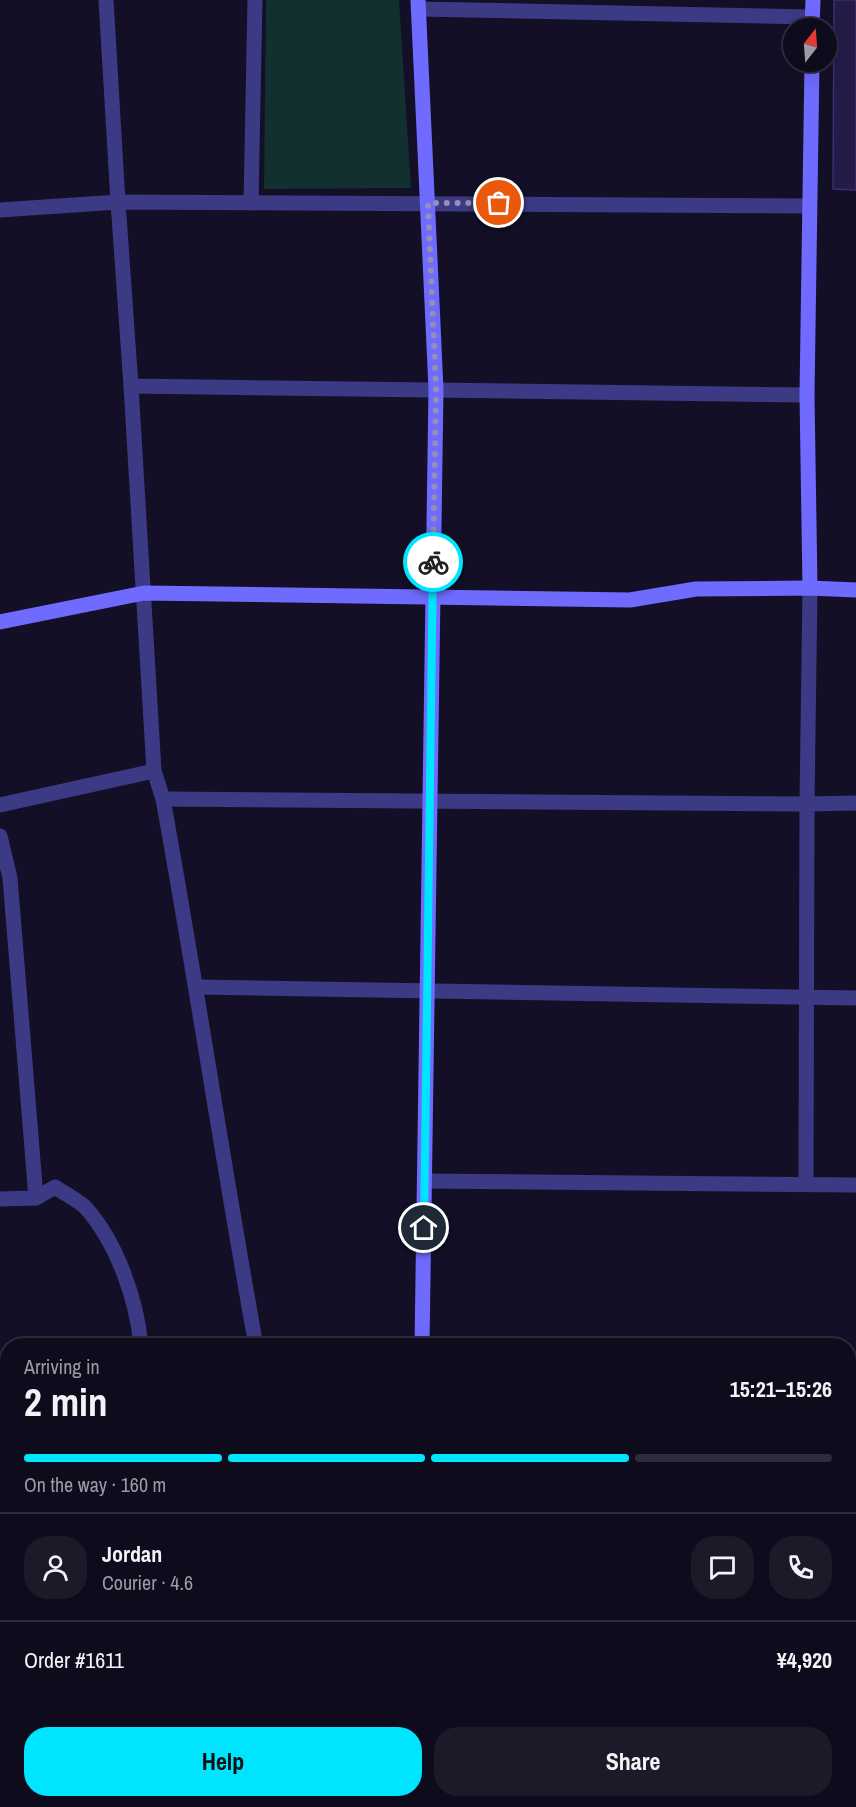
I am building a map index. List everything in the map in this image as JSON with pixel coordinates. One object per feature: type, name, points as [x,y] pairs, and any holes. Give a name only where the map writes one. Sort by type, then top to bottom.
[{"type":"street","points":[[106,0],[154,771],[163,799],[197,987],[225,1175],[254,1338]]},
{"type":"street","points":[[250,203],[255,0]]},
{"type":"street","points":[[812,18],[813,0]]},
{"type":"street","points":[[422,1338],[436,389],[418,4],[783,22]]},
{"type":"street","points":[[806,1184],[810,588],[807,395],[812,72]]},
{"type":"street","points":[[0,210],[118,202],[809,206]]},
{"type":"street","points":[[131,386],[807,395]]},
{"type":"street","points":[[0,622],[144,593],[630,600],[696,589],[856,590]]},
{"type":"street","points":[[0,805],[154,771]]},
{"type":"street","points":[[163,799],[856,804]]},
{"type":"street","points":[[0,836],[10,878],[36,1198]]},
{"type":"street","points":[[197,987],[856,998]]},
{"type":"street","points":[[425,1182],[856,1185]]},
{"type":"street","points":[[0,1199],[36,1198],[55,1187],[85,1207],[116,1252],[140,1328],[141,1338]]},
{"type":"green space","points":[[266,0],[399,0],[411,188],[264,189]]},
{"type":"building","points":[[834,0],[856,0],[856,190],[833,189],[834,72],[837,72],[837,18],[834,18]]},
{"type":"way so far","points":[[433,562],[436,389],[428,203],[499,203]]},
{"type":"route","points":[[424,1228],[433,562]]}]
